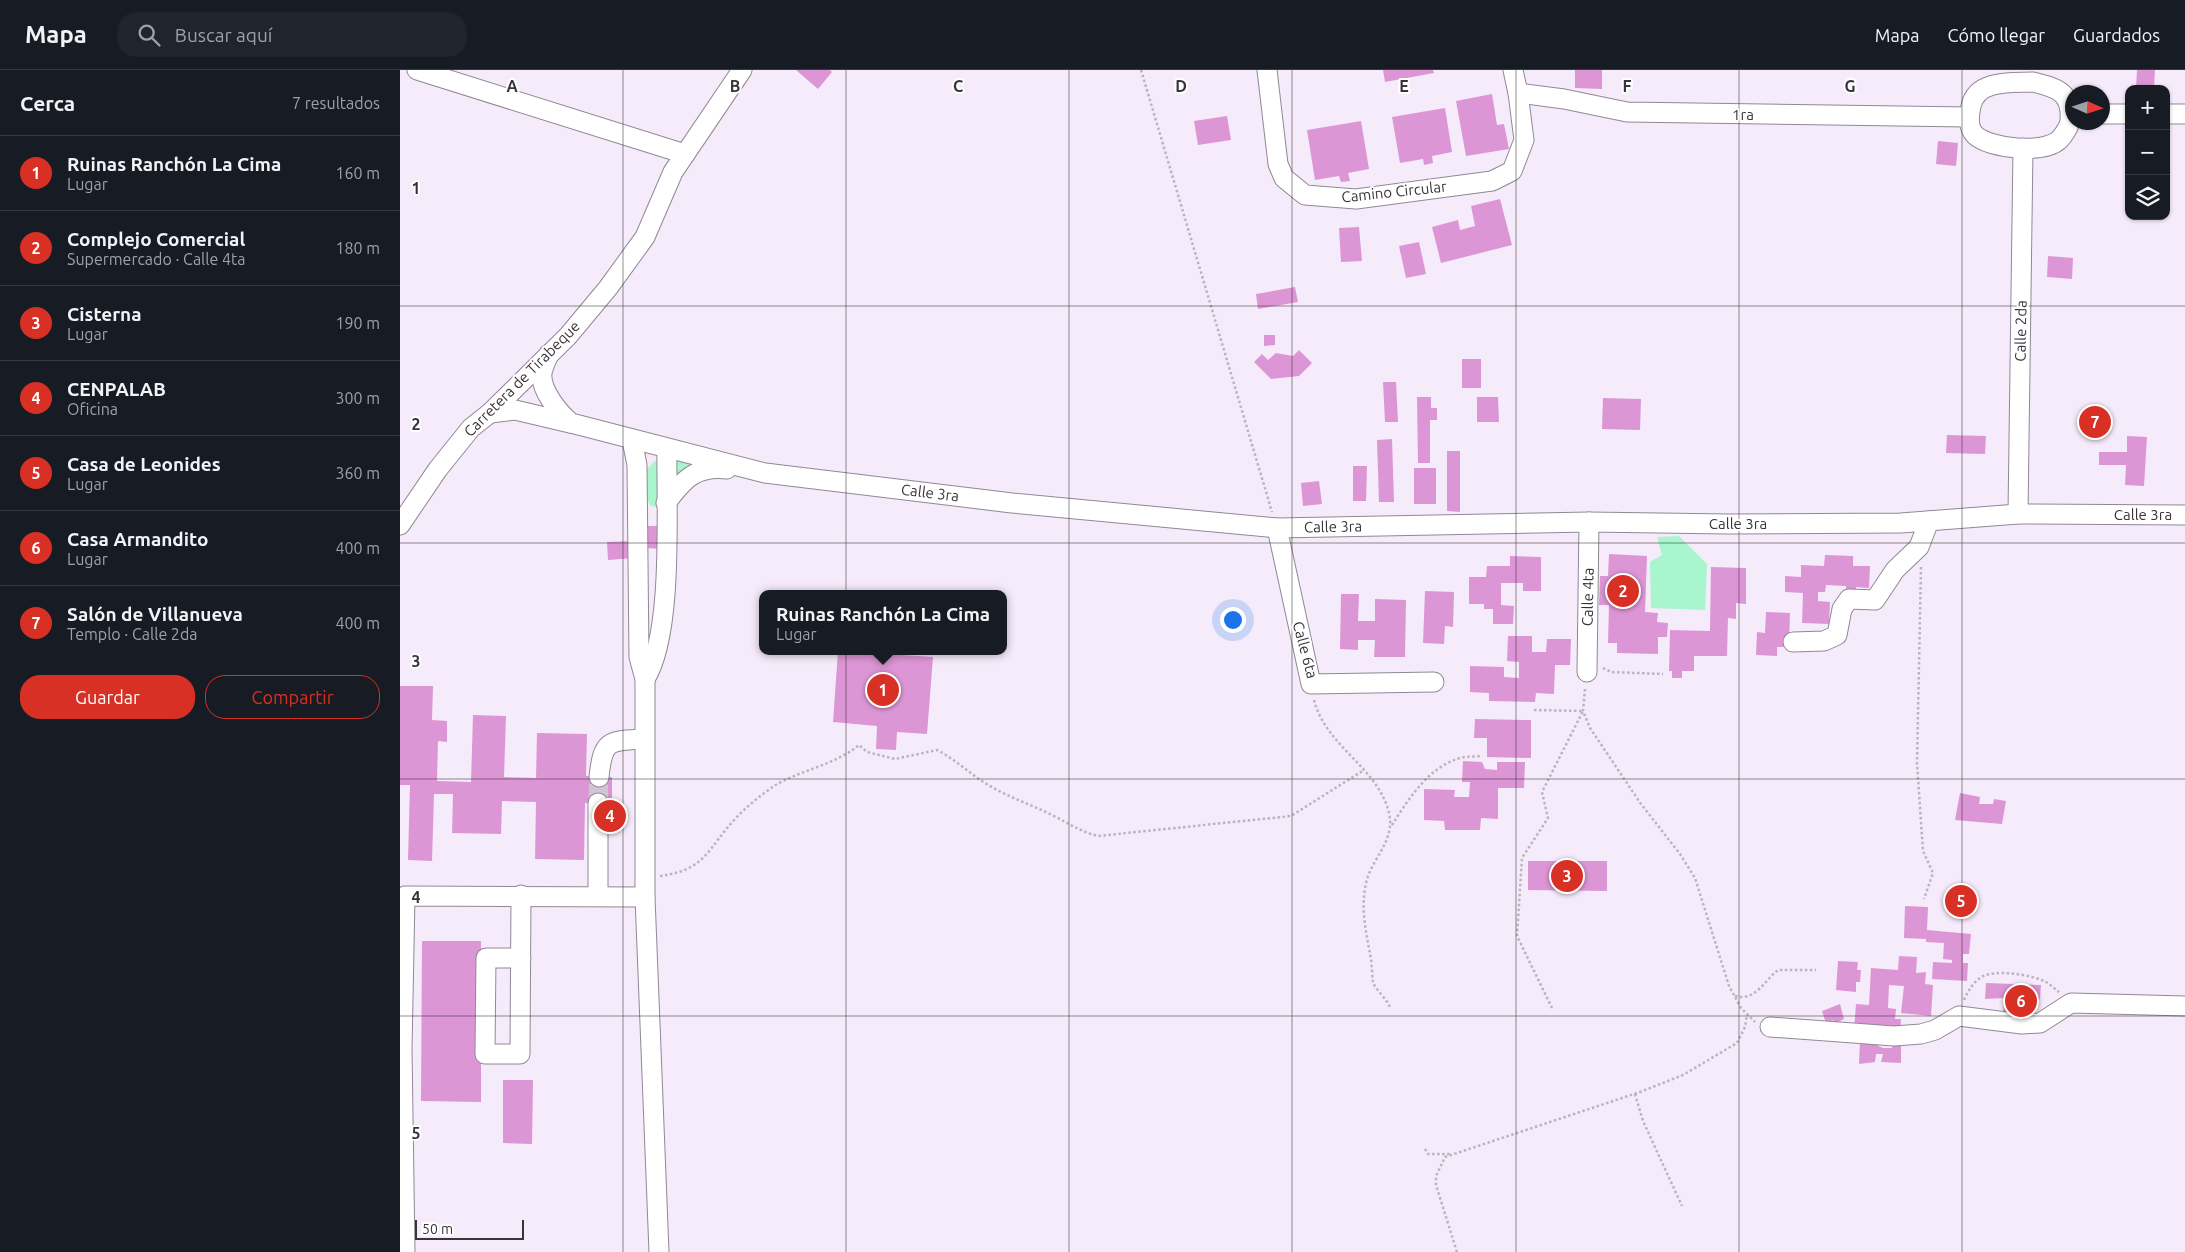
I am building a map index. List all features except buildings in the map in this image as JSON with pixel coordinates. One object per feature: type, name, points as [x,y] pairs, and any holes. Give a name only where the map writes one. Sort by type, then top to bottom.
[{"type":"street","points":[[418,70],[685,154]]},
{"type":"street","name":"Carretera de Tirabeque","points":[[400,525],[438,470],[471,428],[490,413],[568,336],[608,288],[645,237],[673,172],[742,70]]},
{"type":"street","name":"Camino Circular","points":[[1266,70],[1278,164],[1284,178],[1305,195],[1356,199],[1492,181],[1512,171],[1520,157],[1524,140],[1513,70]]},
{"type":"street","points":[[2065,95],[2050,86],[2033,82],[1997,83],[1982,89],[1972,101],[1968,117],[1974,134],[1986,143],[2005,147],[2044,146],[2059,140],[2065,130]]},
{"type":"street","name":"1ra","points":[[1518,93],[1564,99],[1627,112],[1968,117]]},
{"type":"street","points":[[2110,114],[2125,114]]},
{"type":"street","points":[[2170,114],[2185,114]]},
{"type":"street","name":"Calle 2da","points":[[2018,514],[2023,148]]},
{"type":"street","points":[[549,354],[542,373],[544,383],[558,412],[571,423]]},
{"type":"street","name":"Calle 3ra","points":[[490,413],[515,410],[766,473],[1012,503],[1277,528],[1589,522],[1739,524],[1929,521],[2018,514],[2185,515]]},
{"type":"street","points":[[632,440],[637,465],[638,657],[645,679],[645,897],[659,1252]]},
{"type":"street","points":[[645,679],[655,657],[665,585],[667,448]]},
{"type":"street","points":[[666,503],[685,480],[702,470],[712,468],[766,473]]},
{"type":"street","points":[[1793,642],[1824,641],[1837,635],[1842,609],[1848,599],[1875,600],[1895,570],[1919,547],[1929,521]]},
{"type":"street","name":"Calle 4ta","points":[[1587,665],[1589,522]]},
{"type":"street","name":"Calle 6ta","points":[[1277,528],[1311,684],[1434,682]]},
{"type":"street","points":[[638,585],[665,585]]},
{"type":"street","points":[[599,776],[602,753],[607,746],[621,741],[644,739]]},
{"type":"street","points":[[598,803],[598,895]]},
{"type":"street","points":[[405,1252],[402,1205],[402,892],[645,897]]},
{"type":"street","points":[[520,958],[486,958],[485,1054],[520,1054],[521,895]]},
{"type":"street","points":[[1770,1027],[1894,1036],[1921,1034],[1935,1030],[1960,1016],[2022,1024],[2040,1023],[2071,1003],[2185,1006]]},
{"type":"path","points":[[1141,70],[1277,528]]},
{"type":"path","points":[[1922,539],[1918,636],[1917,763],[1923,851],[1933,873],[1924,899]]},
{"type":"path","points":[[1554,1010],[1517,936],[1522,858],[1548,818],[1542,792],[1583,711],[1587,665],[1611,672],[1663,674]]},
{"type":"path","points":[[1311,684],[1322,723],[1379,788],[1389,810],[1391,826]]},
{"type":"path","points":[[1534,710],[1583,711]]},
{"type":"path","points":[[1583,711],[1601,747],[1676,848],[1695,878],[1729,986],[1734,995],[1754,1022],[1770,1027]]},
{"type":"path","points":[[645,876],[662,876],[690,868],[710,852],[736,817],[774,786],[830,760],[847,755],[859,745],[867,752],[895,759],[937,750],[984,783],[1009,797],[1054,816],[1082,832],[1098,836],[1291,816],[1364,770]]},
{"type":"path","points":[[1390,1007],[1385,995],[1374,983],[1364,923],[1363,902],[1368,875],[1387,841],[1391,826],[1410,796],[1435,772],[1457,759],[1481,756]]},
{"type":"path","points":[[1734,995],[1748,997],[1756,992],[1778,970],[1816,970]]},
{"type":"path","points":[[1960,1016],[1960,1010],[1970,988],[1980,978],[1990,973],[2007,973],[2046,982],[2071,1003]]},
{"type":"path","points":[[1457,1252],[1436,1185],[1436,1176],[1444,1157],[1635,1094],[1683,1075],[1737,1043],[1745,1028],[1747,1014]]},
{"type":"path","points":[[1635,1094],[1643,1121],[1682,1206]]},
{"type":"path","points":[[1425,1149],[1428,1154],[1433,1155],[1453,1154]]},
{"type":"green space","points":[[672,459],[699,462],[672,491]]},
{"type":"green space","points":[[654,461],[660,461],[662,501],[655,507],[650,505],[647,499],[646,471]]},
{"type":"green space","points":[[1679,536],[1707,564],[1705,610],[1651,608],[1650,562],[1662,555],[1657,537]]},
{"type":"tunnel","points":[[598,803],[599,777]]},
{"type":"place","name":"Salón de Villanueva","points":[[2095,422]]},
{"type":"place","name":"Complejo Comercial","points":[[1623,591]]},
{"type":"place","name":"Ruinas Ranchón La Cima","points":[[883,690]]},
{"type":"place","name":"CENPALAB","points":[[610,816]]},
{"type":"place","name":"Cisterna","points":[[1567,876]]},
{"type":"place","name":"Casa de Leonides","points":[[1961,901]]},
{"type":"place","name":"Casa Armandito","points":[[2021,1001]]}]
